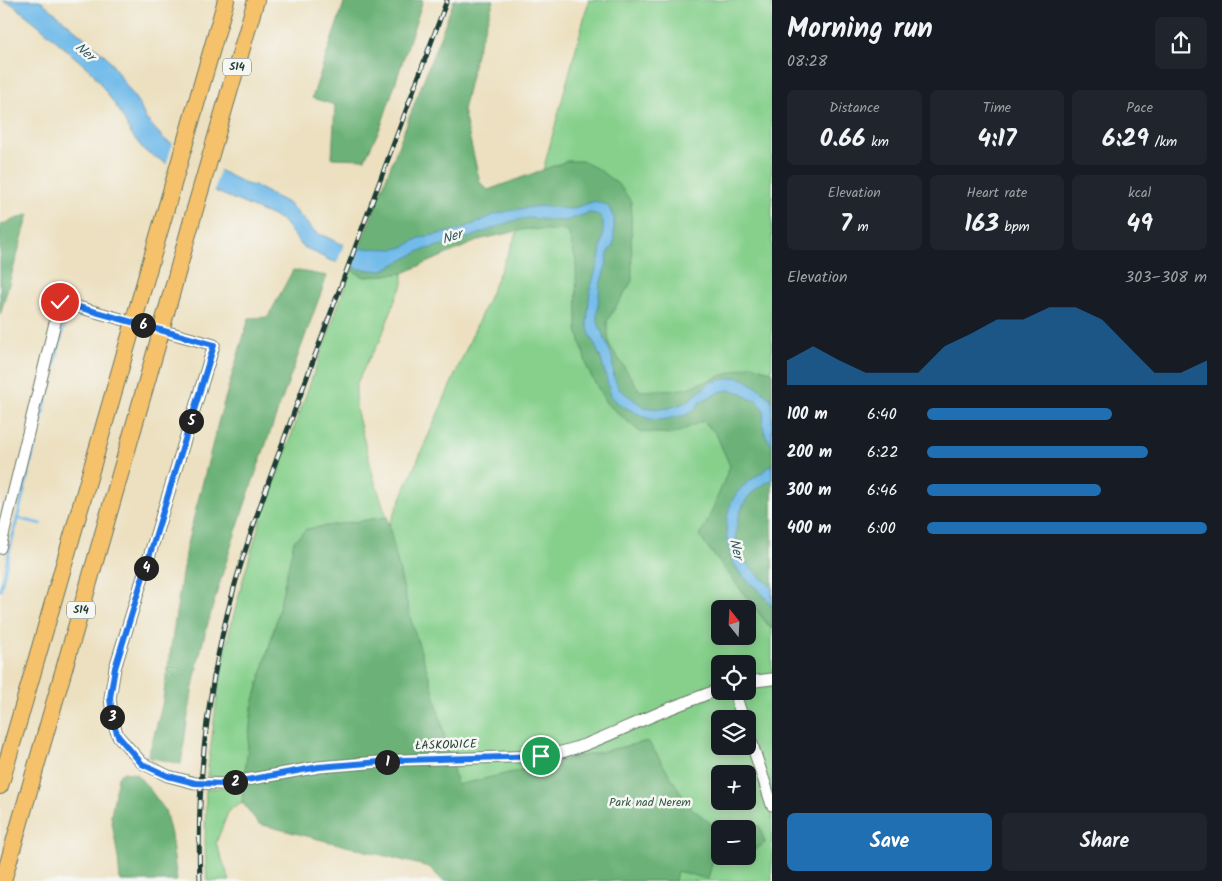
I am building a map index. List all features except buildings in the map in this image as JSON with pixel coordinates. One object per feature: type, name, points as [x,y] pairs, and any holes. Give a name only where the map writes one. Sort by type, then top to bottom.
[{"type":"highway","name":"S14","points":[[0,786],[226,0]]},
{"type":"highway","name":"S14","points":[[3,881],[256,0]]},
{"type":"street","name":"ŁASKOWICE","points":[[0,548],[60,302],[214,345],[115,668],[110,698],[113,722],[118,736],[142,764],[168,776],[195,783],[224,784],[319,767],[404,760],[541,756],[561,753],[711,693]]},
{"type":"street","points":[[756,681],[772,679]]},
{"type":"street","points":[[756,755],[772,805]]},
{"type":"green space","points":[[345,0],[423,0],[381,126],[365,159],[332,158],[335,105],[312,98]]},
{"type":"green space","points":[[454,0],[494,0],[477,50],[463,110],[480,182],[488,190],[567,161],[582,161],[598,169],[619,185],[631,201],[632,281],[607,321],[609,344],[640,391],[684,389],[752,365],[772,372],[772,630],[756,609],[756,600],[749,600],[699,536],[706,525],[730,466],[716,434],[703,421],[674,434],[640,432],[606,403],[588,370],[577,330],[576,261],[568,231],[527,229],[482,239],[403,273],[365,277],[351,270]]},
{"type":"green space","name":"Park nad Nerem","points":[[589,0],[772,0],[772,881],[523,881],[340,766],[380,546],[541,178]]},
{"type":"green space","points":[[29,214],[0,315],[0,225]]},
{"type":"green space","points":[[293,270],[327,276],[263,452],[219,585],[198,663],[188,713],[181,764],[148,757],[162,706],[186,548],[219,419],[249,318],[268,317]]},
{"type":"green space","points":[[351,270],[365,277],[403,273],[403,285],[397,295],[380,341],[356,385],[356,409],[374,479],[387,517],[345,523],[275,626],[252,708],[245,776],[219,780],[219,777],[207,776],[219,682],[230,629],[259,525]]},
{"type":"green space","name":"Park nad Nerem","points":[[387,517],[411,620],[432,686],[457,785],[648,741],[690,807],[711,824],[712,865],[708,879],[677,871],[675,881],[443,881],[429,867],[259,824],[242,802],[252,708],[275,626],[294,541],[306,529]]},
{"type":"green space","points":[[124,772],[136,774],[165,810],[171,835],[177,881],[120,881],[111,816],[118,776]]},
{"type":"green space","points":[[244,785],[242,802],[229,810],[216,843],[230,881],[207,881],[205,847],[206,789]]},
{"type":"green space","points":[[756,826],[760,827],[765,843],[756,849]]},
{"type":"water","name":"Ner","points":[[2,0],[40,0],[107,57],[139,104],[146,119],[165,140],[246,184],[255,186],[289,204],[315,232],[342,244],[361,248],[394,249],[404,247],[419,238],[458,230],[495,214],[513,210],[539,206],[571,209],[595,201],[608,206],[614,218],[614,240],[613,247],[609,250],[600,285],[597,316],[612,357],[614,377],[619,389],[644,407],[658,409],[669,408],[687,402],[711,382],[736,377],[746,380],[764,392],[772,401],[772,446],[765,434],[763,426],[764,411],[761,405],[756,400],[750,399],[742,393],[729,390],[720,392],[700,402],[695,409],[686,415],[662,420],[649,419],[620,405],[611,396],[601,359],[587,324],[590,290],[603,236],[603,221],[600,216],[589,213],[565,221],[529,218],[512,221],[471,237],[420,251],[381,271],[360,269],[329,260],[302,246],[282,220],[217,192],[145,151],[131,134],[120,112],[93,73],[37,24],[12,4]]},
{"type":"water","name":"Ner","points":[[772,464],[772,480],[755,490],[742,507],[737,523],[736,540],[743,559],[772,588],[772,608],[766,598],[735,566],[726,534],[728,513],[736,494],[744,485]]},
{"type":"pier","points":[[173,142],[220,168],[214,193],[166,166]]},
{"type":"pier","points":[[345,242],[360,245],[351,269],[336,265]]},
{"type":"waterway","points":[[0,590],[66,317],[72,314],[85,316]]},
{"type":"waterway","points":[[17,518],[41,524]]},
{"type":"railway","points":[[200,881],[200,807],[206,733],[217,660],[234,588],[277,458],[447,0]]},
{"type":"route","points":[[60,302],[214,345],[115,668],[110,698],[113,722],[118,736],[142,764],[168,776],[195,783],[219,784],[319,767],[404,760],[541,756]]}]
